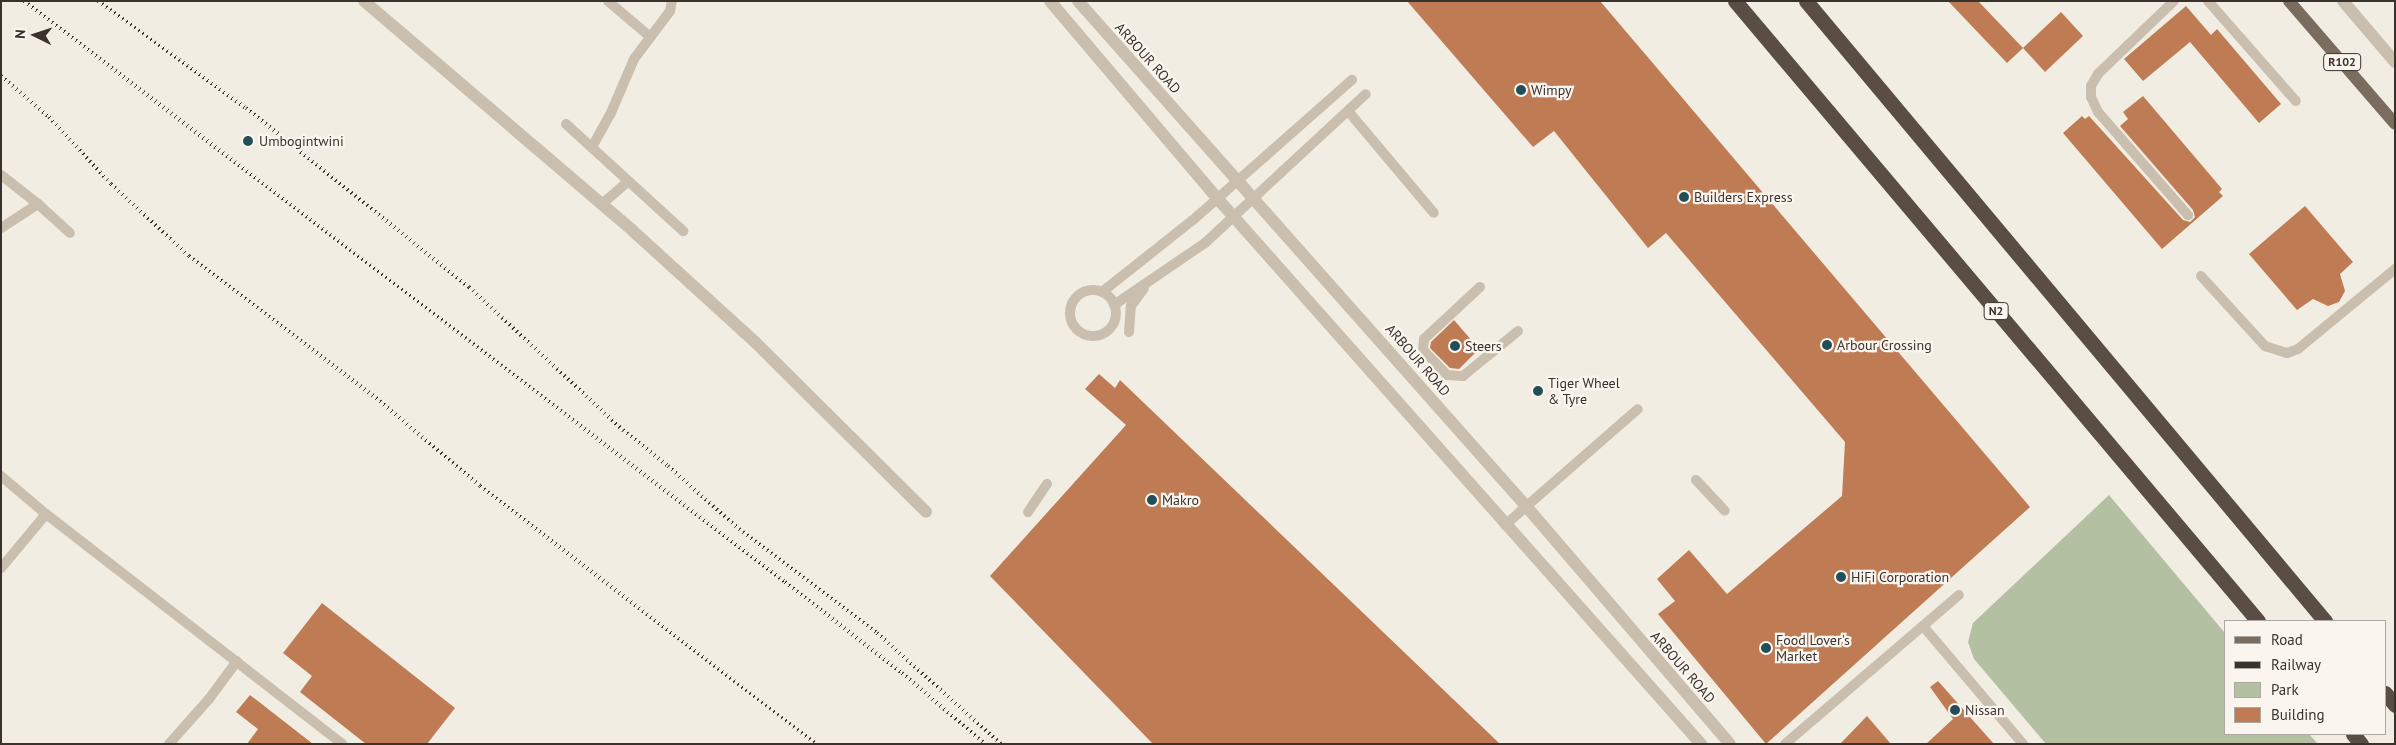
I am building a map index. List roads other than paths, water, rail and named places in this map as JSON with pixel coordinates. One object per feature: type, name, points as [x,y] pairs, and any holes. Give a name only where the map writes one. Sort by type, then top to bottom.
[{"type":"highway","name":"N2","points":[[1735,1],[2257,620]]},
{"type":"highway","points":[[1806,1],[2324,620]]},
{"type":"highway","points":[[2386,694],[2395,705]]},
{"type":"main road","name":"R102","points":[[2289,1],[2395,124]]},
{"type":"street","points":[[364,1],[602,204],[755,342],[926,512]]},
{"type":"street","points":[[1050,1],[1217,198],[1701,744]]},
{"type":"street","name":"ARBOUR ROAD","points":[[1078,1],[1239,180],[1526,506],[1730,744]]},
{"type":"street","points":[[2343,1],[2395,62]]},
{"type":"lane","points":[[608,1],[649,36]]},
{"type":"lane","points":[[592,147],[649,36],[670,11],[672,1]]},
{"type":"lane","points":[[2174,1],[2098,74],[2092,86],[2091,97],[2104,120],[2188,215]]},
{"type":"lane","points":[[2208,1],[2296,101]]},
{"type":"lane","points":[[1102,292],[1239,180],[1352,80]]},
{"type":"lane","points":[[1114,304],[1205,243],[1366,94]]},
{"type":"lane","points":[[1348,111],[1434,213]]},
{"type":"lane","points":[[566,124],[683,231]]},
{"type":"lane","points":[[1,175],[38,204],[70,233]]},
{"type":"lane","points":[[602,204],[628,181]]},
{"type":"lane","points":[[1,228],[38,204]]},
{"type":"lane","points":[[2201,276],[2265,346],[2287,353],[2298,349],[2395,270]]},
{"type":"lane","points":[[1129,332],[1131,306],[1149,281]]},
{"type":"lane","points":[[1480,287],[1424,339],[1423,350],[1447,376],[1463,376],[1518,332]]},
{"type":"lane","points":[[1088,291],[1102,292],[1114,304],[1116,318],[1106,333],[1091,336],[1077,330],[1071,317],[1073,302],[1088,291]]},
{"type":"lane","points":[[1505,525],[1638,409]]},
{"type":"lane","points":[[1,476],[46,514],[342,744]]},
{"type":"lane","points":[[1696,480],[1725,511]]},
{"type":"lane","points":[[1028,512],[1047,484]]},
{"type":"lane","points":[[1,568],[46,514]]},
{"type":"lane","points":[[1785,744],[1958,595]]},
{"type":"lane","points":[[1922,626],[2023,744]]},
{"type":"lane","points":[[169,744],[209,699],[237,661]]},
{"type":"railway","points":[[24,1],[785,582],[902,673],[985,744]]},
{"type":"railway","points":[[98,1],[246,108],[469,287],[623,430],[668,466],[739,529],[877,633],[1001,744]]},
{"type":"railway","points":[[1,76],[49,117],[111,184],[189,256],[376,398],[480,486],[816,744]]},
{"type":"place","name":"Wimpy","points":[[1521,90]]},
{"type":"place","name":"Umbogintwini","points":[[248,141]]},
{"type":"place","name":"Builders Express","points":[[1684,197]]},
{"type":"place","name":"Arbour Crossing","points":[[1827,345]]},
{"type":"place","name":"Steers","points":[[1455,346]]},
{"type":"place","name":"Tiger Wheel & Tyre","points":[[1538,391]]},
{"type":"place","name":"Makro","points":[[1152,500]]},
{"type":"place","name":"HiFi Corporation","points":[[1841,577]]},
{"type":"place","name":"Food Lover's Market","points":[[1766,648]]},
{"type":"place","name":"Nissan","points":[[1955,710]]}]
